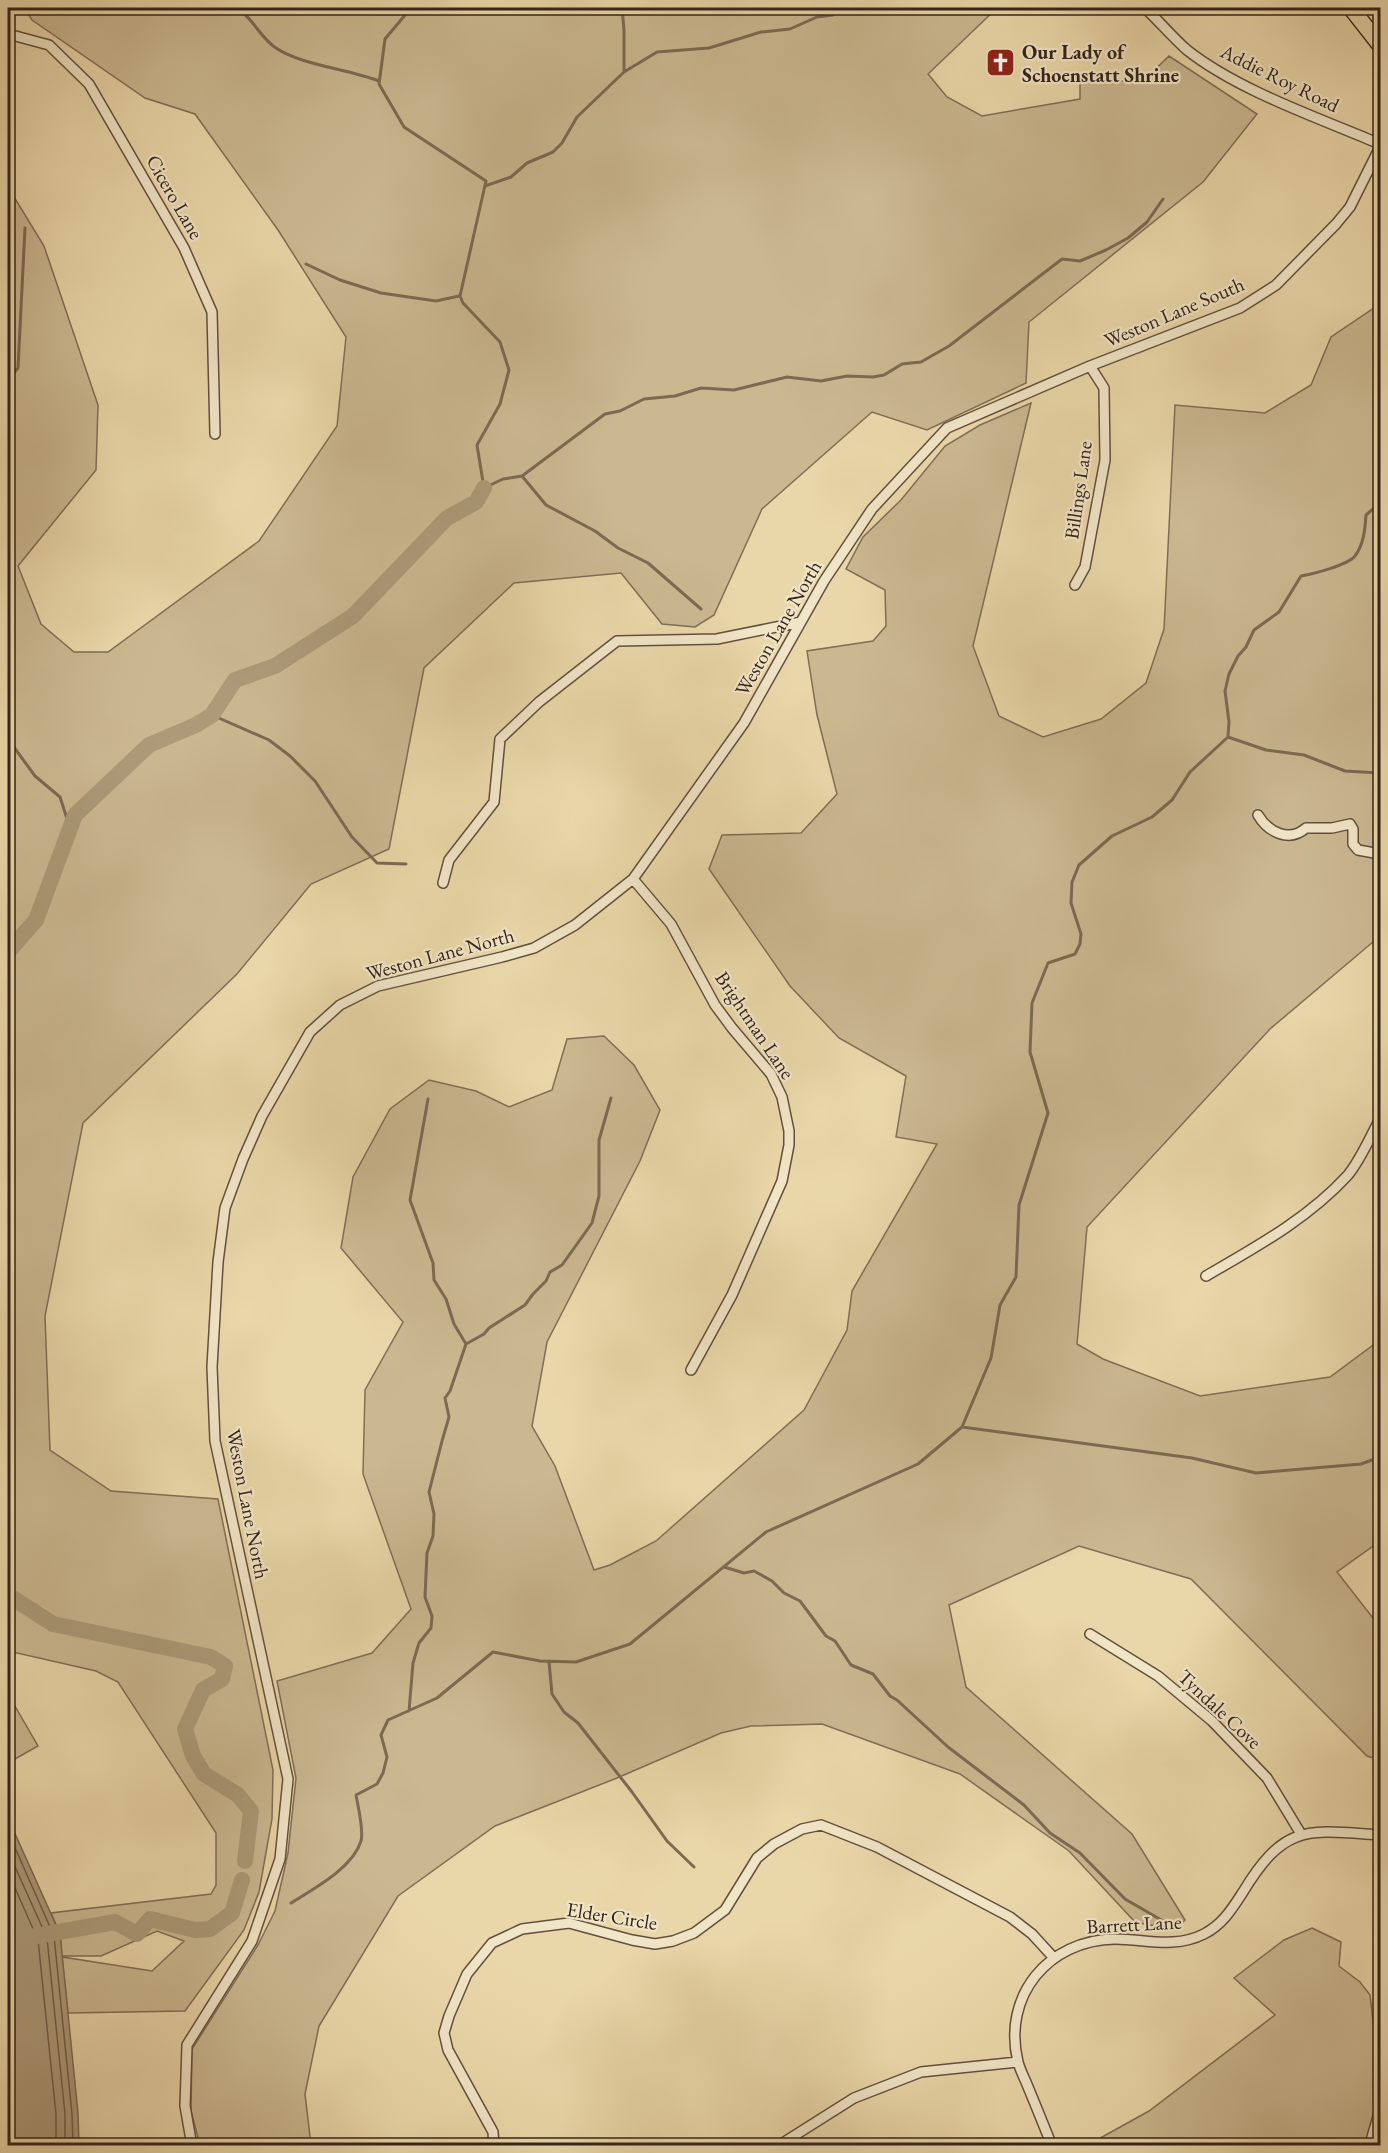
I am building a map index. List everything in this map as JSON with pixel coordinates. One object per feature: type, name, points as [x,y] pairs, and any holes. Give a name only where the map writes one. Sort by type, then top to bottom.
[{"type":"main road","points":[[1352,8],[1380,45]]},
{"type":"street","name":"Addie Roy Road","points":[[1145,8],[1186,49],[1221,74],[1380,145]]},
{"type":"street","name":"Cicero Lane","points":[[8,34],[50,45],[88,84],[184,248],[212,312],[215,434]]},
{"type":"street","name":"Weston Lane South","points":[[1089,366],[1240,308],[1276,285],[1350,207],[1380,145]]},
{"type":"street","name":"Billings Lane","points":[[1075,585],[1085,567],[1105,460],[1104,388],[1089,366]]},
{"type":"street","name":"Weston Lane North","points":[[192,2145],[185,2106],[187,2045],[252,1941],[280,1859],[288,1779],[215,1441],[212,1367],[218,1262],[225,1208],[262,1116],[310,1032],[340,1005],[378,986],[534,948],[575,925],[633,879],[744,723],[824,581],[872,509],[947,428],[1089,366]]},
{"type":"street","points":[[443,883],[449,860],[494,802],[501,739],[539,702],[617,641],[717,639],[801,622]]},
{"type":"street","points":[[1258,814],[1270,829],[1293,836],[1299,835],[1306,828],[1332,828],[1350,824],[1353,829],[1353,844],[1358,850],[1380,854]]},
{"type":"street","name":"Brightman Lane","points":[[633,879],[671,924],[715,1005],[771,1074],[782,1097],[789,1131],[789,1145],[782,1181],[732,1295],[691,1370]]},
{"type":"street","points":[[1206,1276],[1312,1209],[1349,1173],[1380,1119]]},
{"type":"street","name":"Tyndale Cove","points":[[1090,1634],[1158,1676],[1212,1721],[1267,1778],[1301,1834]]},
{"type":"street","name":"Elder Circle","points":[[494,2145],[493,2132],[448,2050],[444,2033],[467,1974],[492,1944],[522,1929],[569,1923],[654,1944],[673,1941],[694,1933],[725,1910],[758,1858],[774,1844],[802,1829],[821,1825],[877,1847],[1010,1917],[1032,1934],[1053,1957]]},
{"type":"street","name":"Barrett Lane","points":[[1052,2145],[1018,2062],[1015,2026],[1028,1984],[1053,1957],[1078,1945],[1095,1941],[1114,1939],[1172,1943],[1191,1940],[1221,1923],[1270,1854],[1301,1834],[1328,1832],[1380,1835]]},
{"type":"street","points":[[778,2145],[854,2098],[921,2072],[1018,2062]]},
{"type":"street","points":[[1371,2145],[1380,2115]]},
{"type":"shaded area","points":[[24,8],[997,8],[928,74],[947,97],[982,116],[1080,99],[1080,79],[1142,82],[1169,56],[1257,114],[1203,182],[1029,322],[1026,383],[927,430],[872,412],[762,509],[714,615],[695,627],[662,624],[621,573],[514,583],[424,668],[389,849],[311,884],[237,974],[83,1123],[45,1316],[50,1450],[111,1491],[218,1499],[273,1770],[272,1819],[259,1892],[244,1930],[185,2011],[68,2013],[62,1957],[152,1971],[184,1941],[157,1931],[101,1956],[62,1956],[60,1934],[51,1913],[211,1894],[216,1885],[216,1833],[118,1682],[96,1671],[8,1651],[8,187],[44,246],[98,405],[96,470],[18,566],[41,624],[74,652],[108,652],[259,541],[337,426],[346,337],[278,230],[195,114],[145,98],[32,20]]},
{"type":"shaded area","points":[[1380,304],[1380,936],[1270,1029],[1087,1227],[1077,1344],[1103,1359],[1200,1396],[1330,1377],[1380,1340],[1380,1541],[1337,1572],[1380,1627],[1380,1760],[1367,1756],[1191,1579],[1079,1546],[949,1605],[966,1687],[1132,1834],[1185,1920],[1176,1930],[1135,1922],[1069,1851],[960,1774],[822,1724],[751,1726],[721,1733],[617,1778],[495,1826],[398,1896],[319,2026],[305,2094],[311,2145],[200,2145],[191,2111],[192,2049],[258,1945],[275,1911],[288,1853],[296,1778],[277,1681],[372,1653],[411,1609],[363,1474],[365,1390],[403,1322],[341,1248],[353,1177],[390,1109],[429,1080],[476,1091],[509,1107],[552,1090],[567,1039],[604,1036],[634,1065],[660,1110],[640,1161],[547,1342],[532,1426],[555,1466],[594,1570],[610,1565],[656,1541],[804,1410],[847,1330],[852,1291],[937,1144],[896,1137],[906,1076],[839,1038],[790,986],[709,869],[722,835],[801,833],[837,794],[817,715],[807,651],[873,641],[886,626],[885,590],[846,569],[863,537],[901,500],[945,446],[980,425],[1031,403],[973,646],[999,716],[1043,737],[1101,719],[1146,683],[1164,629],[1175,405],[1265,413],[1311,385],[1331,337]]},
{"type":"shaded area","points":[[8,1694],[38,1746],[8,1763]]},
{"type":"shaded area","points":[[1312,1928],[1341,1942],[1339,1966],[1360,1982],[1370,1995],[1380,2082],[1380,2106],[1365,2145],[1086,2146],[1149,2111],[1275,2015],[1234,1978],[1284,1940]]},
{"type":"water","points":[[8,1818],[60,1934],[78,2113],[79,2145],[8,2145]]},
{"type":"waterway","points":[[236,8],[247,16],[270,44],[286,54],[379,81]]},
{"type":"waterway","points":[[411,8],[385,39],[379,84],[404,127],[486,181],[460,296],[463,303],[500,342],[509,370],[500,404],[477,445],[484,488],[503,479],[522,476],[605,414],[620,411],[644,399],[675,396],[701,388],[734,390],[787,377],[821,381],[847,376],[873,377],[884,375],[902,364],[921,362],[949,346],[1062,259],[1080,261],[1128,238],[1147,222],[1163,199]]},
{"type":"waterway","points":[[622,8],[624,72]]},
{"type":"waterway","points":[[485,186],[511,177],[527,163],[553,152],[562,143],[577,117],[624,72],[657,52],[709,48],[761,32],[790,29],[817,17],[833,15],[842,8]]},
{"type":"waterway","points":[[8,380],[18,368],[25,228]]},
{"type":"waterway","points":[[306,264],[340,280],[381,293],[436,301],[459,296]]},
{"type":"waterway","points":[[522,476],[546,505],[648,563],[701,609]]},
{"type":"waterway","points":[[8,487],[10,496],[8,504]]},
{"type":"waterway","points":[[8,952],[36,920],[75,815],[149,745],[196,725],[212,715],[235,680],[275,666],[353,616],[447,518],[476,502],[484,488]]},
{"type":"waterway","points":[[1228,736],[1229,722],[1225,691],[1229,674],[1254,630],[1279,612],[1301,576],[1338,566],[1355,556],[1362,541],[1366,515],[1380,503]]},
{"type":"waterway","points":[[212,715],[269,740],[290,756],[315,781],[352,837],[377,863],[406,864]]},
{"type":"waterway","points":[[962,1427],[991,1358],[1000,1305],[1016,1277],[1019,1205],[1048,1113],[1030,1052],[1032,1003],[1048,963],[1075,954],[1080,944],[1081,934],[1071,903],[1072,882],[1079,865],[1112,836],[1152,817],[1172,800],[1190,772],[1228,737],[1266,750],[1304,755],[1345,771],[1380,773]]},
{"type":"waterway","points":[[8,739],[35,776],[60,797],[70,828]]},
{"type":"waterway","points":[[466,1344],[525,1305],[546,1281],[550,1272],[562,1265],[592,1223],[599,1196],[599,1140],[611,1098]]},
{"type":"waterway","points":[[409,1711],[413,1663],[419,1643],[431,1628],[432,1616],[425,1597],[427,1553],[433,1536],[434,1514],[429,1492],[449,1417],[445,1398],[450,1391],[466,1344],[454,1324],[446,1299],[434,1280],[433,1263],[410,1200],[428,1099]]},
{"type":"waterway","points":[[291,1903],[331,1877],[357,1851],[362,1831],[356,1795],[377,1784],[383,1773],[387,1757],[381,1735],[388,1720],[437,1698],[493,1652],[540,1661],[576,1662],[630,1644],[766,1532],[918,1464],[962,1427],[1192,1458],[1256,1473],[1361,1464],[1380,1457]]},
{"type":"waterway","points":[[724,1567],[744,1573],[754,1571],[772,1581],[784,1593],[800,1601],[826,1636],[835,1641],[851,1665],[873,1674],[890,1696],[948,1747],[1024,1805],[1050,1833],[1080,1853],[1125,1899],[1163,1921]]},
{"type":"waterway","points":[[8,1595],[53,1624],[211,1657],[225,1666],[222,1679],[203,1690],[185,1729],[193,1756],[204,1774],[238,1795],[251,1811],[245,1861]]},
{"type":"waterway","points":[[549,1662],[552,1694],[564,1712],[578,1723],[667,1841],[694,1867]]},
{"type":"waterway","points":[[8,1941],[115,1922],[137,1934],[150,1919],[195,1930],[210,1929],[232,1913],[242,1880]]},
{"type":"place","name":"Our Lady of Schoenstatt Shrine","points":[[1001,63]]}]
